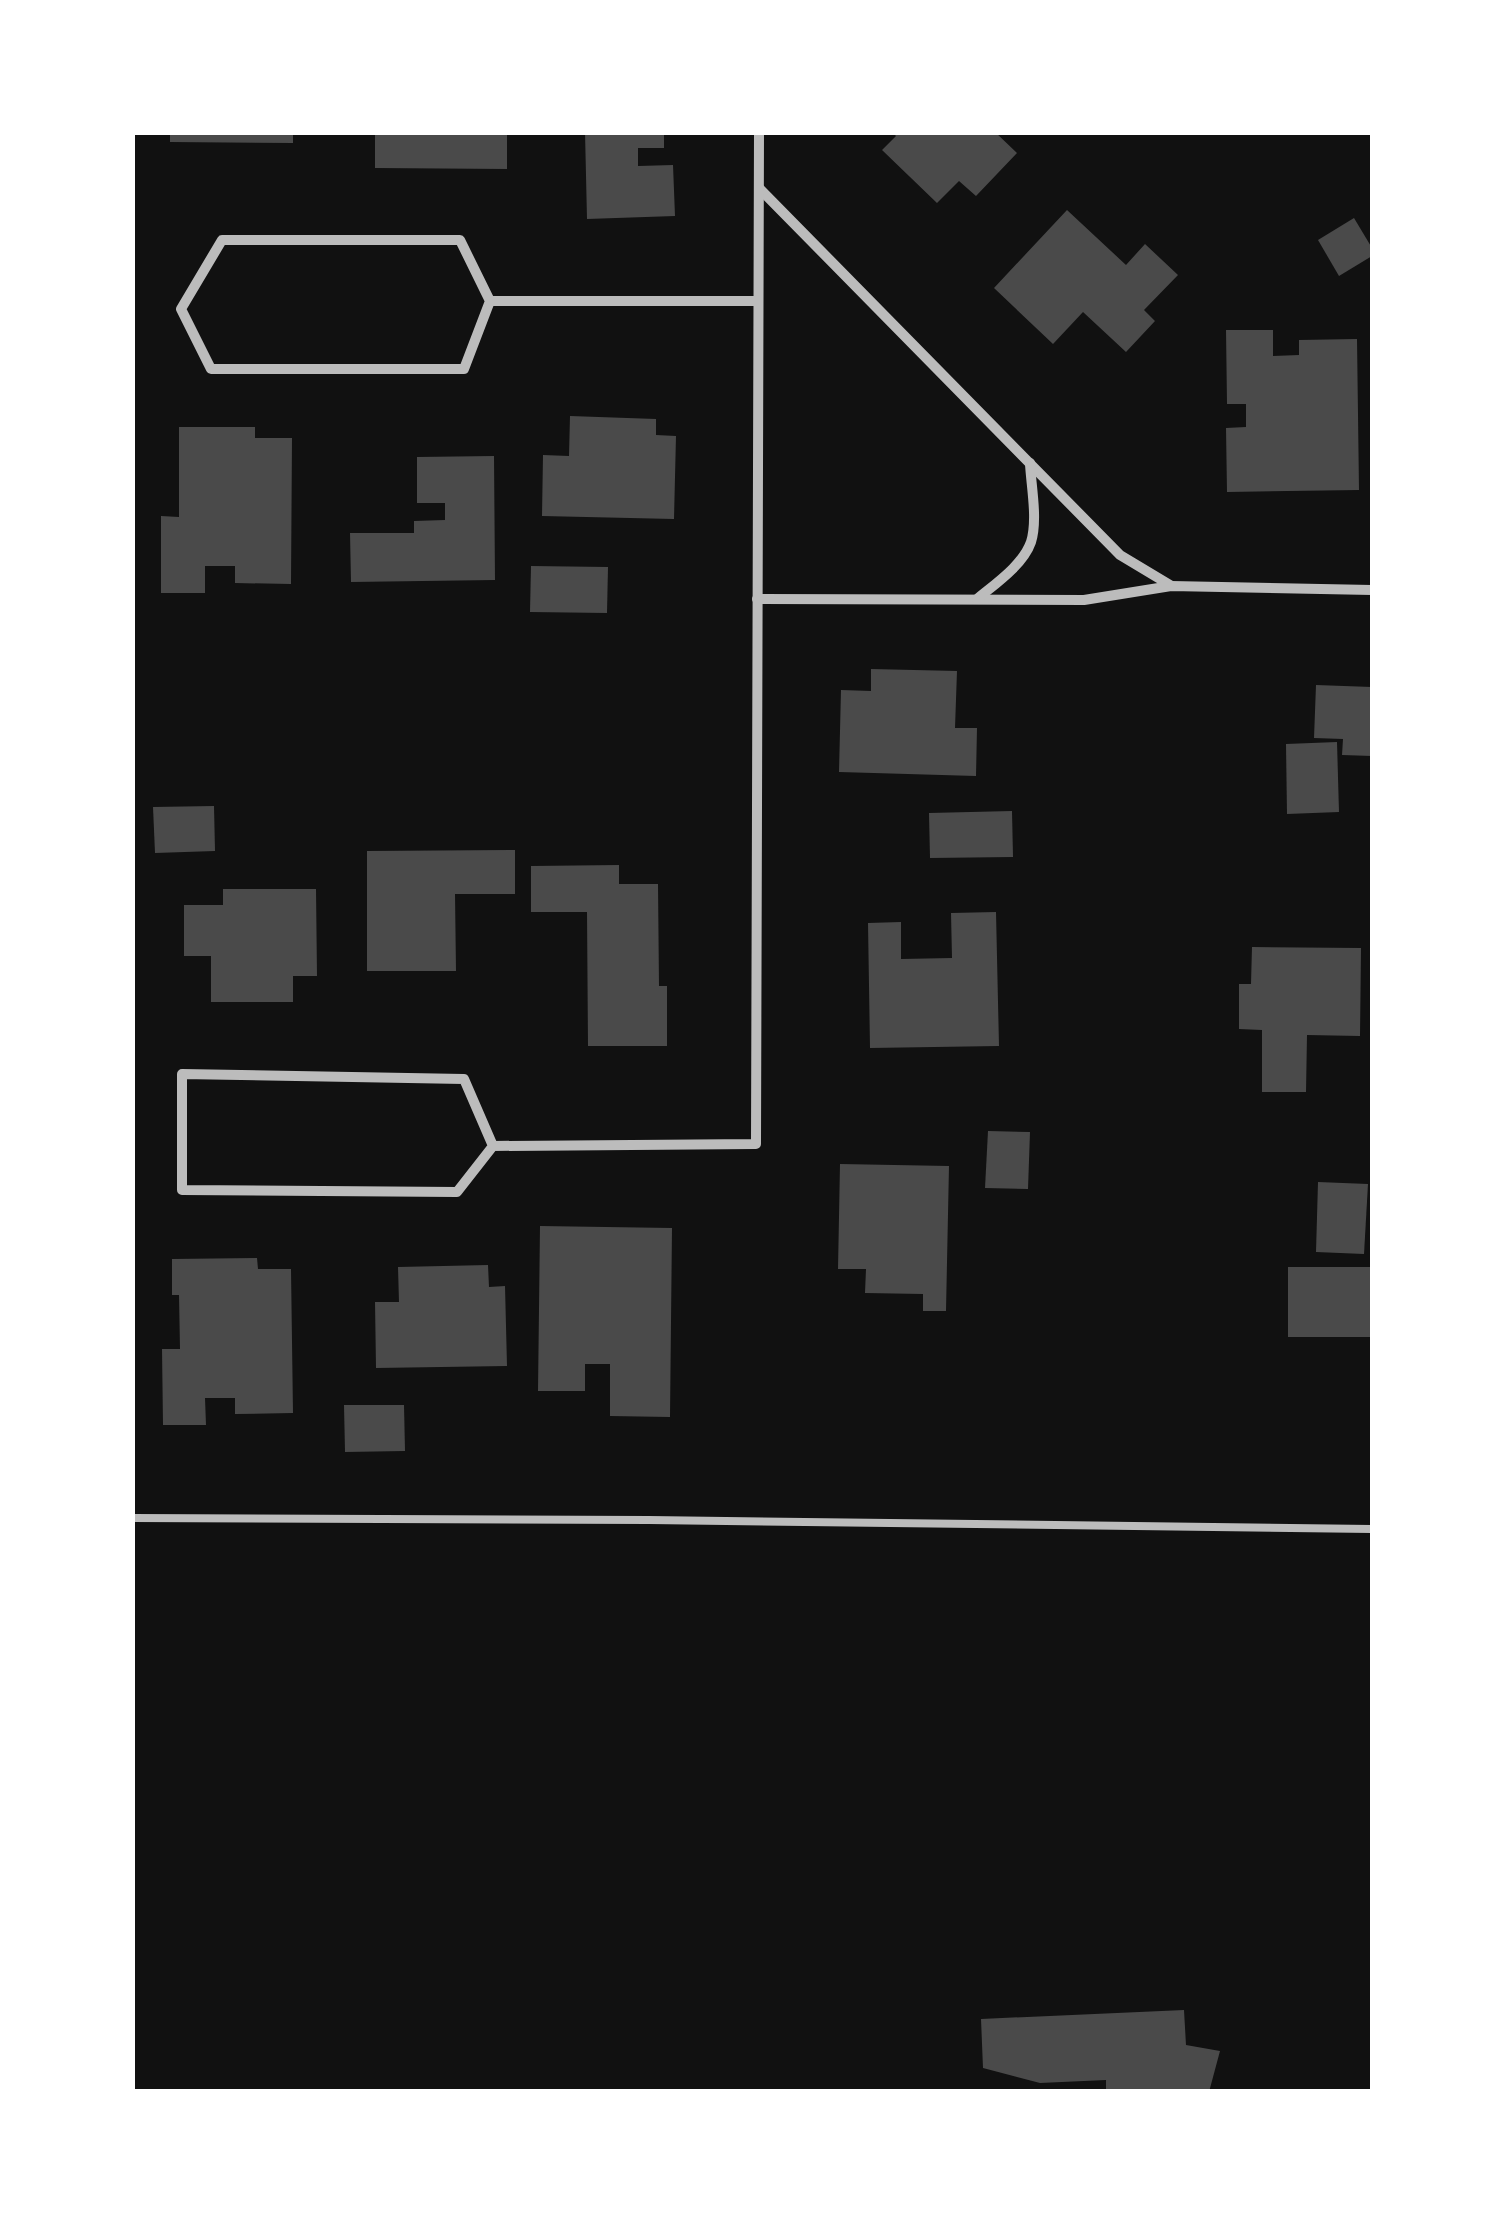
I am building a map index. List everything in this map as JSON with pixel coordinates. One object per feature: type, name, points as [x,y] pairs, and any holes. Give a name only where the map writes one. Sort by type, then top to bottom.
[{"type":"street","points":[[493,1146],[756,1144],[758,132]]},
{"type":"street","points":[[758,188],[1120,555],[1170,586]]},
{"type":"street","points":[[222,240],[460,240],[490,301],[464,369],[211,369],[181,309],[222,240]]},
{"type":"street","points":[[490,301],[758,302]]},
{"type":"street","points":[[977,600],[1012,568],[1031,542],[1030,463]]},
{"type":"street","points":[[757,599],[1084,600],[1170,586],[1372,590]]},
{"type":"street","points":[[182,1074],[464,1078],[493,1146],[457,1192],[182,1190],[182,1074]]},
{"type":"lane","points":[[132,1518],[649,1520],[1372,1530]]},
{"type":"building","points":[[170,132],[293,132],[293,143],[170,142]]},
{"type":"building","points":[[375,132],[507,132],[507,169],[375,168]]},
{"type":"building","points":[[585,132],[664,132],[664,148],[638,148],[638,166],[673,165],[675,216],[587,219]]},
{"type":"building","points":[[892,132],[995,132],[1017,153],[976,196],[959,181],[937,203],[882,150],[896,136]]},
{"type":"building","points":[[1067,210],[1126,265],[1145,244],[1178,275],[1144,310],[1155,321],[1126,352],[1083,312],[1053,344],[994,288]]},
{"type":"building","points":[[1354,218],[1372,248],[1372,256],[1339,276],[1318,240]]},
{"type":"building","points":[[1226,330],[1273,330],[1273,356],[1299,355],[1299,340],[1357,339],[1359,490],[1227,492],[1226,428],[1246,427],[1246,404],[1227,404]]},
{"type":"building","points":[[570,416],[656,419],[656,435],[676,436],[674,519],[542,516],[543,455],[569,456]]},
{"type":"building","points":[[179,427],[255,427],[255,438],[292,438],[291,584],[235,583],[235,566],[205,566],[205,593],[161,593],[161,516],[179,517]]},
{"type":"building","points":[[494,456],[495,580],[351,582],[350,533],[414,533],[414,521],[445,520],[445,503],[417,503],[417,457]]},
{"type":"building","points":[[531,566],[608,567],[607,613],[530,612]]},
{"type":"building","points":[[871,669],[957,671],[955,728],[977,728],[976,776],[839,772],[841,690],[871,691]]},
{"type":"building","points":[[1316,685],[1372,687],[1372,756],[1342,755],[1343,739],[1314,738]]},
{"type":"building","points":[[1337,742],[1339,812],[1287,814],[1286,744]]},
{"type":"building","points":[[214,806],[215,851],[155,853],[153,807]]},
{"type":"building","points":[[1012,811],[1013,857],[930,858],[929,813]]},
{"type":"building","points":[[515,850],[515,894],[455,894],[456,971],[367,971],[367,851]]},
{"type":"building","points":[[619,865],[619,884],[658,884],[659,986],[667,986],[667,1046],[588,1046],[587,912],[531,912],[531,866]]},
{"type":"building","points":[[223,889],[316,889],[317,976],[293,976],[293,1002],[211,1002],[211,956],[184,956],[184,905],[223,905]]},
{"type":"building","points":[[996,912],[999,1046],[870,1048],[868,923],[901,922],[901,959],[952,958],[951,913]]},
{"type":"building","points":[[1252,947],[1361,948],[1360,1036],[1307,1035],[1306,1092],[1262,1092],[1262,1030],[1239,1029],[1239,984],[1251,984]]},
{"type":"building","points":[[988,1131],[1030,1132],[1028,1189],[985,1188]]},
{"type":"building","points":[[840,1164],[949,1166],[946,1311],[923,1311],[923,1294],[865,1293],[866,1269],[838,1269]]},
{"type":"building","points":[[1318,1182],[1368,1184],[1364,1254],[1316,1252]]},
{"type":"building","points":[[540,1226],[672,1228],[670,1417],[610,1416],[610,1364],[585,1364],[585,1391],[538,1391]]},
{"type":"building","points":[[257,1258],[258,1269],[291,1269],[293,1413],[235,1414],[235,1398],[205,1398],[206,1425],[163,1425],[162,1349],[180,1349],[179,1295],[172,1295],[172,1259]]},
{"type":"building","points":[[488,1265],[489,1287],[505,1286],[507,1366],[376,1368],[375,1302],[399,1302],[398,1267]]},
{"type":"building","points":[[1288,1267],[1372,1267],[1372,1337],[1288,1337]]},
{"type":"building","points":[[344,1405],[404,1405],[405,1451],[345,1452]]},
{"type":"building","points":[[1184,2010],[1186,2045],[1220,2051],[1209,2092],[1106,2092],[1106,2080],[1040,2083],[983,2068],[981,2019]]}]
